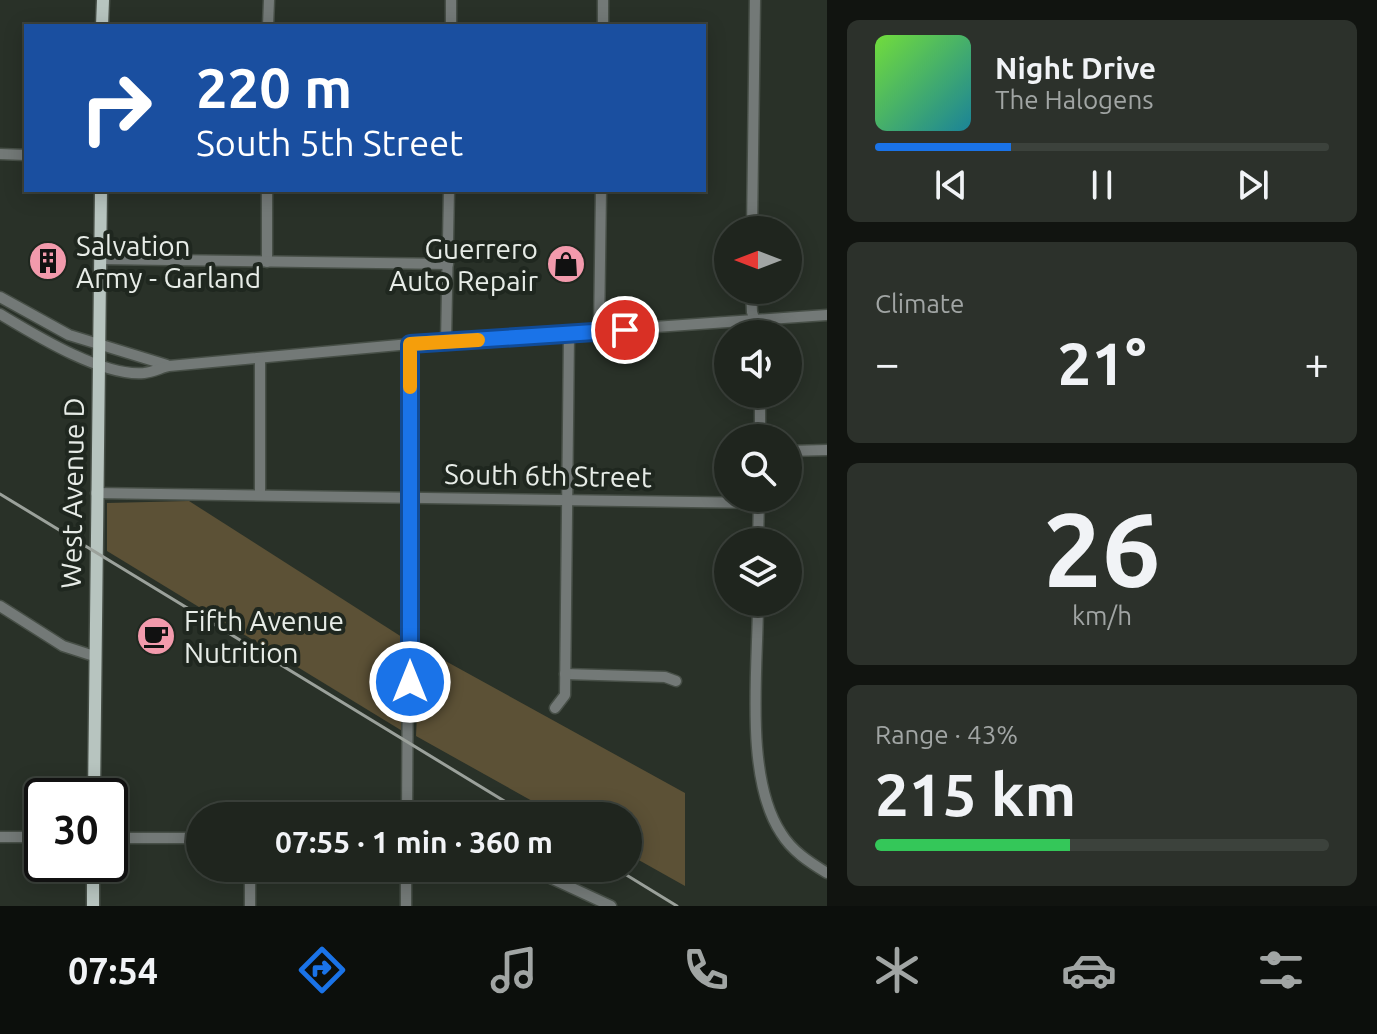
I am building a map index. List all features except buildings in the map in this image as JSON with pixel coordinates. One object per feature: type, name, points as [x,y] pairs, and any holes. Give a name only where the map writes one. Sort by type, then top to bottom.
[{"type":"main road","points":[[102,24],[103,0]]},
{"type":"main road","name":"West Avenue D","points":[[94,778],[101,192]]},
{"type":"main road","points":[[93,882],[93,906]]},
{"type":"street","points":[[268,24],[269,0]]},
{"type":"street","points":[[451,0],[451,24]]},
{"type":"street","points":[[603,0],[603,24]]},
{"type":"street","points":[[752,216],[755,0]]},
{"type":"street","points":[[0,154],[24,155]]},
{"type":"street","points":[[267,192],[267,262]]},
{"type":"street","points":[[446,342],[449,192]]},
{"type":"street","points":[[599,332],[601,192]]},
{"type":"street","points":[[101,259],[448,264]]},
{"type":"street","points":[[0,297],[69,335],[169,366]]},
{"type":"street","points":[[0,314],[98,364],[120,371],[144,373],[169,366],[410,344],[714,324]]},
{"type":"street","points":[[768,320],[827,315]]},
{"type":"street","points":[[555,708],[565,695],[569,334]]},
{"type":"street","points":[[407,802],[410,344]]},
{"type":"street","points":[[260,360],[260,495]]},
{"type":"street","points":[[802,451],[827,450]]},
{"type":"street","name":"South 6th Street","points":[[96,493],[714,501]]},
{"type":"street","points":[[0,606],[63,646],[94,656]]},
{"type":"street","points":[[758,616],[758,766],[765,799],[790,844],[827,873]]},
{"type":"street","points":[[565,674],[665,677],[676,681]]},
{"type":"street","points":[[0,837],[24,837]]},
{"type":"street","points":[[128,838],[186,838]]},
{"type":"street","points":[[250,882],[250,906]]},
{"type":"street","points":[[406,882],[406,906]]},
{"type":"street","points":[[559,882],[611,906]]},
{"type":"shaded area","points":[[189,501],[405,639],[404,732],[107,551],[107,503]]},
{"type":"shaded area","points":[[420,647],[685,793],[685,886],[642,862],[642,802],[534,802],[416,736]]},
{"type":"railway","points":[[0,494],[506,802]]},
{"type":"railway","points":[[638,882],[677,906]]},
{"type":"slow traffic","points":[[410,387],[410,344],[478,340]]},
{"type":"place","name":"Salvation Army - Garland","points":[[48,261]]},
{"type":"place","name":"Guerrero Auto Repair","points":[[566,264]]},
{"type":"place","name":"Fifth Avenue Nutrition","points":[[156,636]]},
{"type":"route","points":[[410,682],[410,344],[625,330]]}]
